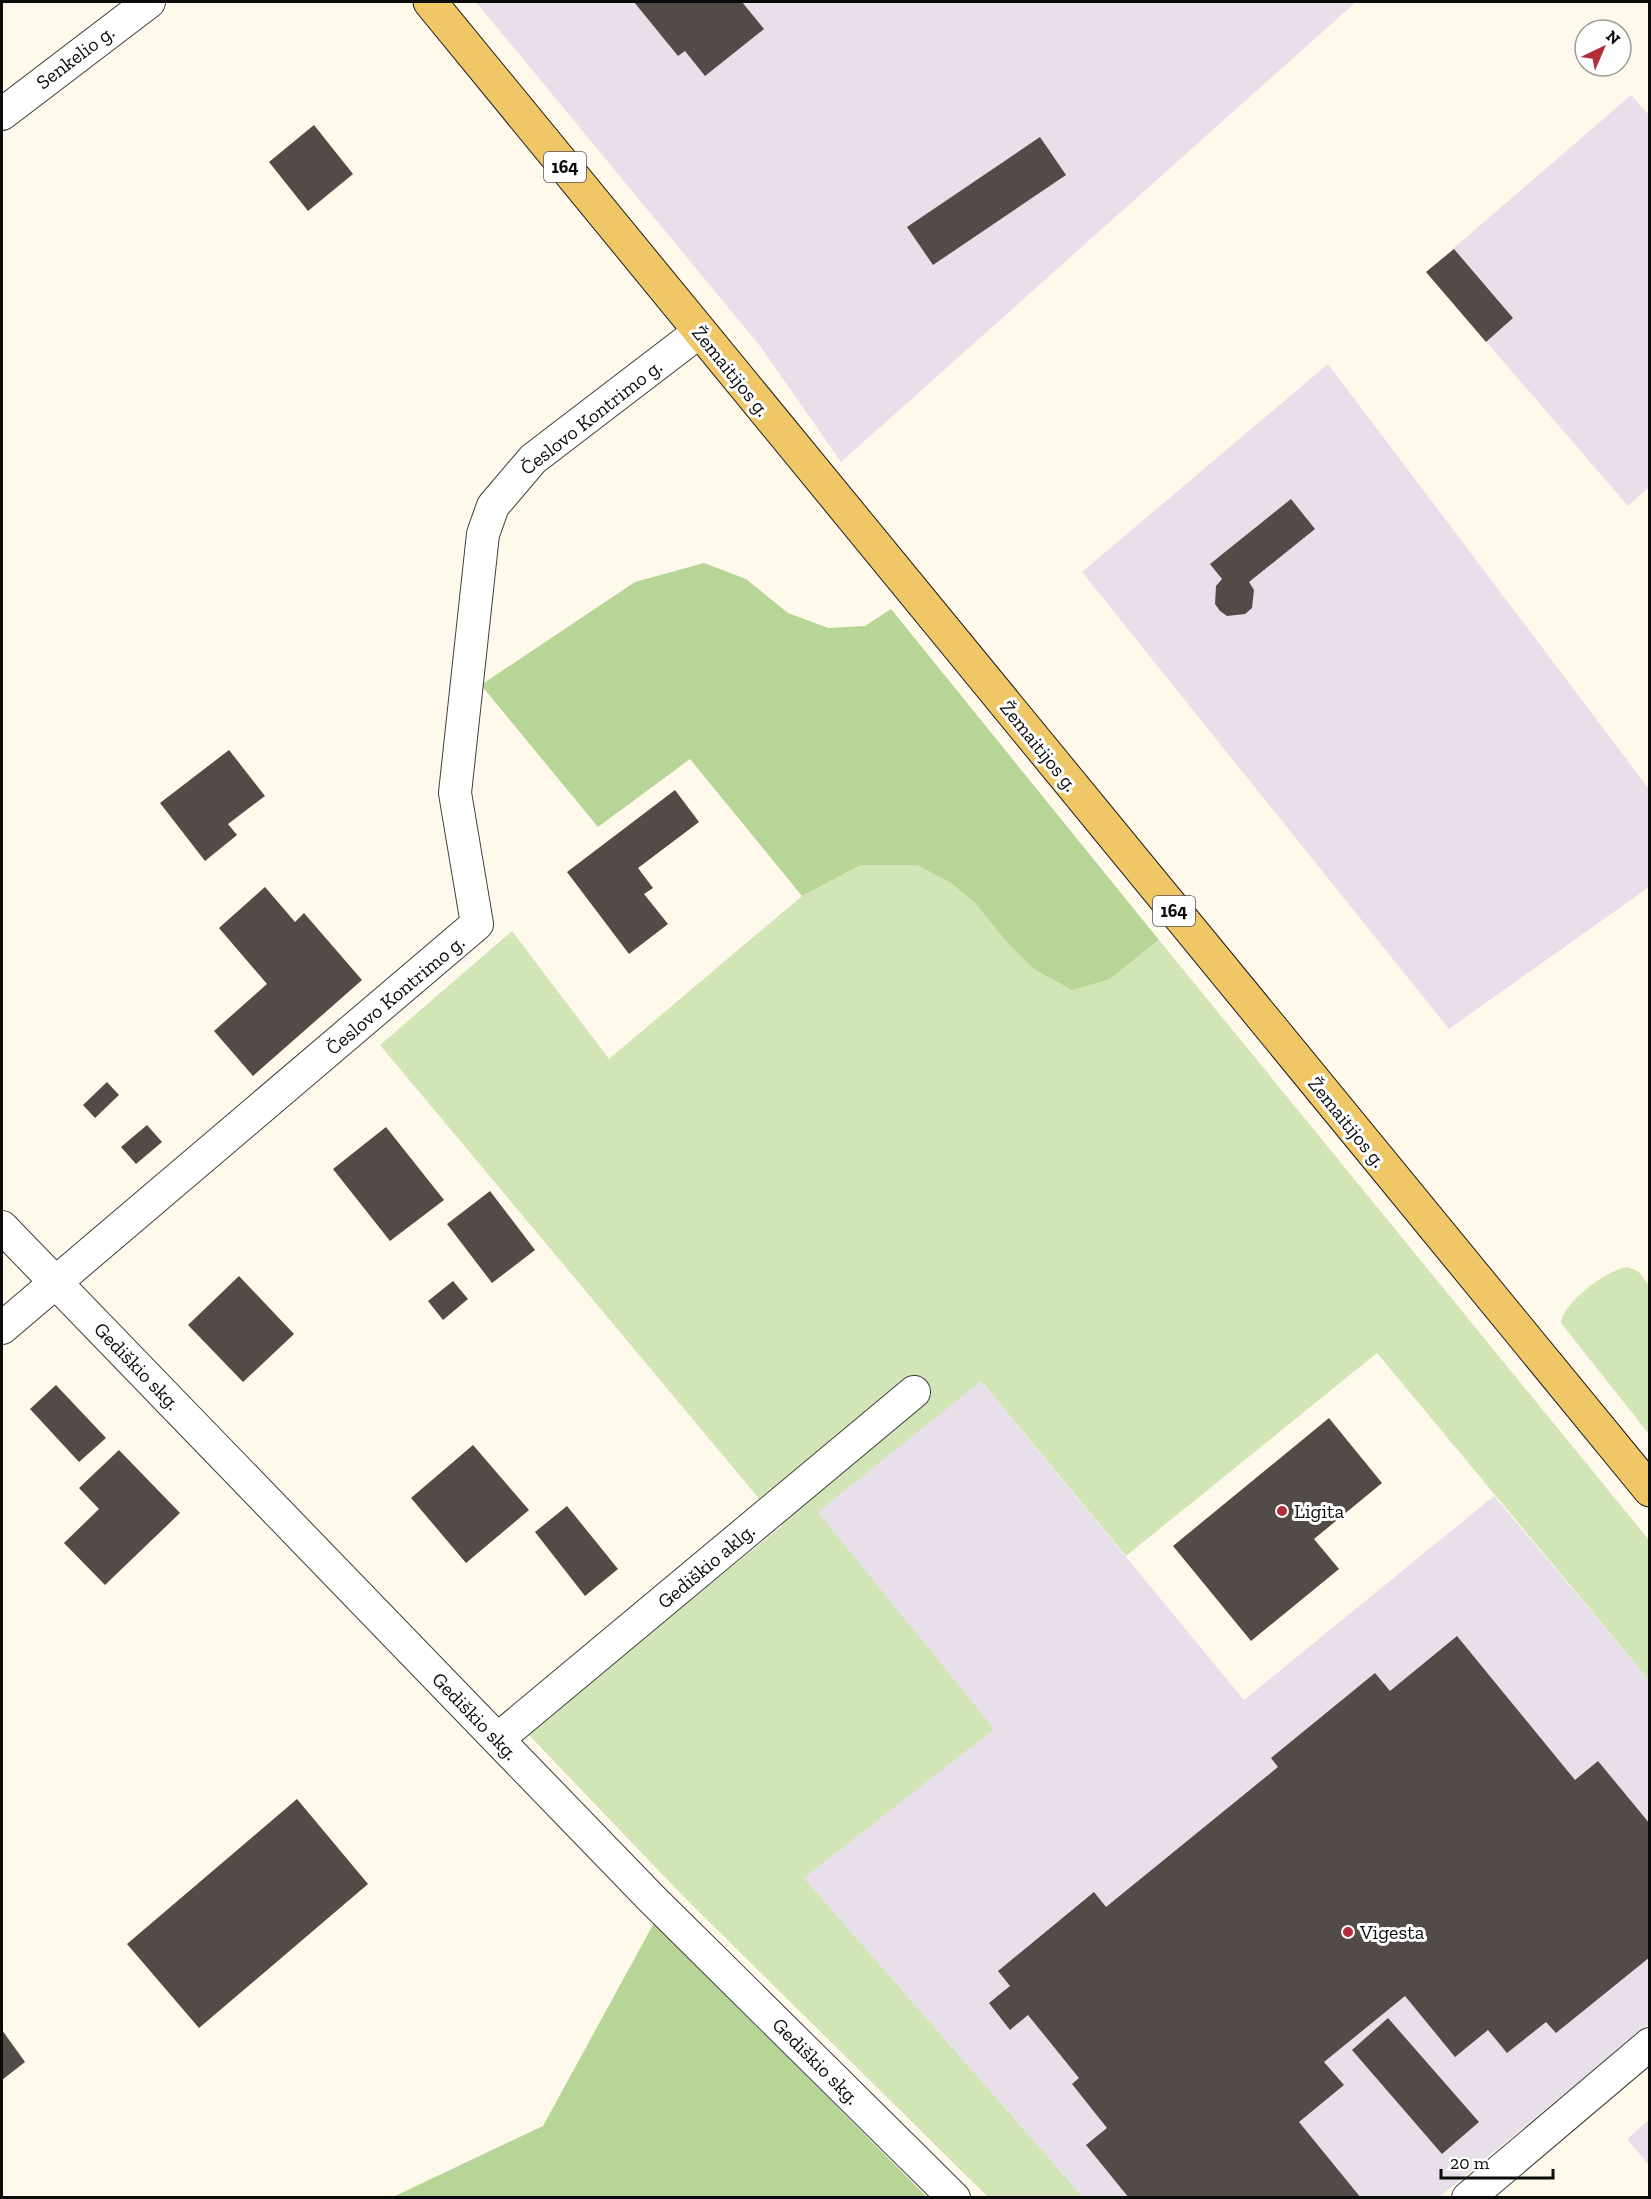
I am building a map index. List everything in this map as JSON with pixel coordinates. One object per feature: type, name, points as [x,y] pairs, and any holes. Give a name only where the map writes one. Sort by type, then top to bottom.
[{"type":"main road","name":"Žemaitijos g.","points":[[430,2],[1650,1490]]},
{"type":"street","name":"Senkelio g.","points":[[2,114],[149,2]]},
{"type":"street","name":"Česlovo Kontrimo g.","points":[[2,1328],[58,1283],[477,924],[455,793],[483,534],[493,506],[533,459],[699,332]]},
{"type":"street","name":"Gediškio skg.","points":[[2,1227],[651,1898],[954,2198]]},
{"type":"street","name":"Gediškio aklg.","points":[[498,1740],[914,1392]]},
{"type":"street","points":[[1468,2198],[1650,2044]]},
{"type":"shaded area","points":[[476,2],[1356,2],[841,462],[760,346]]},
{"type":"shaded area","points":[[1631,95],[1650,116],[1649,487],[1628,506],[1426,272]]},
{"type":"shaded area","points":[[1328,364],[1649,789],[1649,887],[1449,1029],[1082,572]]},
{"type":"shaded area","points":[[980,1380],[1244,1700],[1494,1496],[1649,1680],[1649,2024],[1439,2197],[1083,2197],[804,1878],[993,1729],[818,1512]]},
{"type":"shaded area","points":[[1649,2120],[1649,2165],[1627,2139]]},
{"type":"green space","points":[[704,563],[746,579],[788,613],[828,628],[865,626],[891,609],[1159,940],[1110,979],[1072,990],[1034,969],[1005,940],[975,903],[951,883],[917,865],[861,865],[802,896],[690,759],[598,827],[481,685],[635,582]]},
{"type":"green space","points":[[861,865],[917,865],[951,883],[975,903],[1005,940],[1110,979],[1159,940],[1649,1540],[1649,1680],[1377,1353],[1126,1556],[981,1381],[818,1512],[994,1729],[804,1878],[1083,2197],[988,2197],[681,1894],[527,1733],[782,1526],[380,1045],[512,931],[609,1059],[802,896]]},
{"type":"green space","points":[[1627,1267],[1638,1271],[1649,1285],[1649,1434],[1561,1323],[1569,1306],[1587,1288],[1609,1274]]},
{"type":"green space","points":[[654,1923],[927,2197],[393,2197],[543,2126]]},
{"type":"building","points":[[634,2],[742,2],[764,29],[705,76],[685,51],[678,56]]},
{"type":"building","points":[[314,125],[353,174],[308,211],[269,162]]},
{"type":"building","points":[[1040,137],[1066,175],[933,265],[907,227]]},
{"type":"building","points":[[1454,249],[1513,318],[1486,342],[1426,272]]},
{"type":"building","points":[[1291,499],[1315,529],[1249,582],[1254,590],[1252,608],[1245,614],[1227,616],[1215,604],[1216,586],[1222,579],[1210,564]]},
{"type":"building","points":[[229,750],[265,796],[228,824],[237,835],[205,861],[160,803]]},
{"type":"building","points":[[675,790],[699,822],[638,868],[653,888],[644,894],[668,924],[629,954],[567,872]]},
{"type":"building","points":[[265,887],[295,922],[304,913],[362,980],[253,1076],[214,1031],[267,984],[219,928]]},
{"type":"building","points":[[107,1082],[119,1095],[95,1118],[83,1105]]},
{"type":"building","points":[[147,1125],[162,1142],[136,1164],[121,1147]]},
{"type":"building","points":[[386,1127],[444,1200],[390,1241],[333,1169]]},
{"type":"building","points":[[490,1191],[535,1250],[492,1283],[447,1224]]},
{"type":"building","points":[[239,1276],[294,1334],[243,1382],[188,1325]]},
{"type":"building","points":[[453,1281],[468,1299],[443,1320],[428,1301]]},
{"type":"building","points":[[56,1385],[106,1438],[79,1462],[30,1409]]},
{"type":"building","name":"Ligita","points":[[1329,1418],[1382,1483],[1314,1539],[1339,1569],[1251,1641],[1173,1546]]},
{"type":"building","points":[[473,1445],[529,1510],[466,1563],[411,1498]]},
{"type":"building","points":[[119,1450],[180,1513],[105,1585],[64,1543],[99,1509],[79,1488]]},
{"type":"building","points":[[567,1506],[618,1569],[585,1596],[535,1532]]},
{"type":"building","name":"Vigesta","points":[[1457,1636],[1575,1780],[1598,1761],[1650,1824],[1650,1957],[1556,2033],[1546,2022],[1507,2053],[1488,2030],[1455,2057],[1405,1996],[1324,2062],[1344,2085],[1299,2122],[1361,2198],[1129,2198],[1086,2145],[1107,2128],[1072,2084],[1079,2078],[1028,2015],[1010,2030],[989,2003],[1010,1986],[998,1971],[1094,1892],[1106,1907],[1278,1767],[1271,1758],[1375,1673],[1390,1691]]},
{"type":"building","points":[[297,1799],[368,1884],[199,2028],[127,1944]]},
{"type":"building","points":[[1388,2018],[1479,2122],[1442,2154],[1352,2050]]},
{"type":"building","points":[[2,2030],[25,2062],[2,2080]]},
{"type":"place","name":"Ligita","points":[[1282,1511]]},
{"type":"place","name":"Vigesta","points":[[1348,1932]]}]
